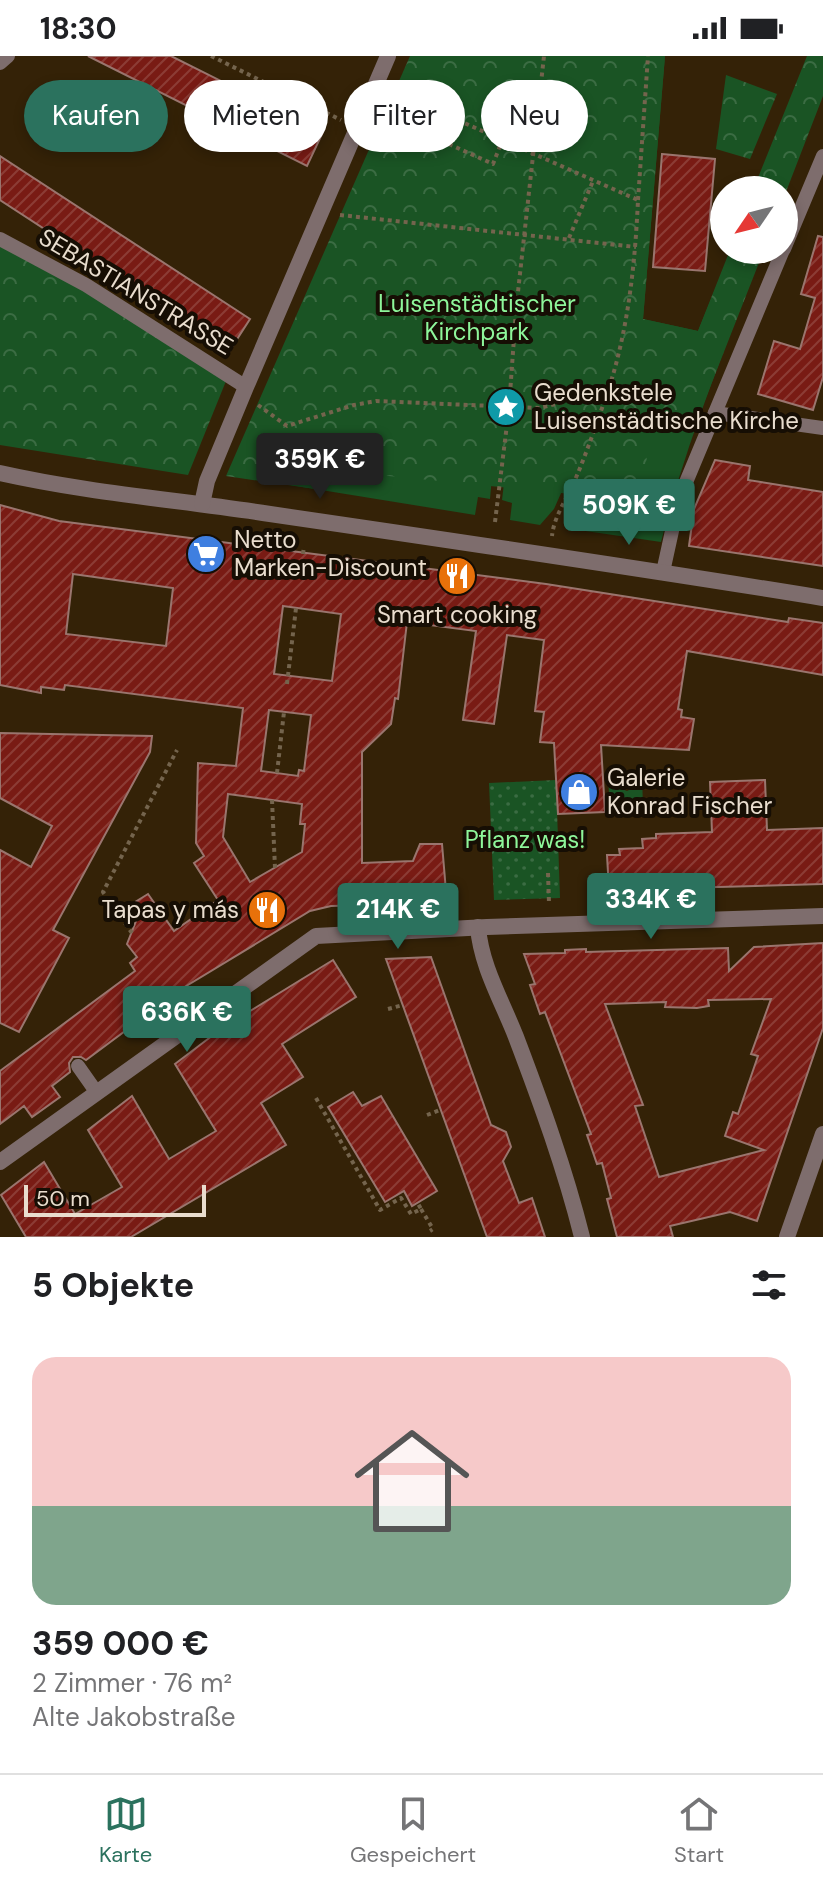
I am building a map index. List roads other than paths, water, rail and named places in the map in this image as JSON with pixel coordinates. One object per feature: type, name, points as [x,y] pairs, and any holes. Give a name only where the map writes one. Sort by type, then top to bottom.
[{"type":"street","name":"SEBASTIANSTRASSE","points":[[202,504],[207,481],[244,391],[388,56]]},
{"type":"street","points":[[0,473],[111,494],[202,504],[823,598]]},
{"type":"street","points":[[0,1162],[316,936],[478,927],[823,916]]},
{"type":"street","points":[[478,927],[480,949],[568,1180],[582,1237]]},
{"type":"street","points":[[787,1237],[823,1134]]},
{"type":"lane","points":[[0,63],[8,56]]},
{"type":"lane","points":[[798,216],[823,156]]},
{"type":"lane","name":"SEBASTIANSTRASSE","points":[[0,239],[86,285],[244,391]]},
{"type":"lane","points":[[663,572],[679,499],[778,264]]},
{"type":"lane","points":[[715,413],[823,428]]},
{"type":"lane","points":[[78,1066],[97,1093]]},
{"type":"place","name":"Gedenkstele Luisenstädtische Kirche","points":[[506,407]]},
{"type":"place","name":"Netto Marken-Discount","points":[[206,554]]},
{"type":"place","name":"Smart cooking","points":[[457,576]]},
{"type":"place","name":"Galerie Konrad Fischer","points":[[579,792]]},
{"type":"place","name":"Tapas y más","points":[[267,910]]},
{"type":"park label","name":"Luisenstädtischer Kirchpark","points":[[477,318]]},
{"type":"park label","name":"Pflanz was!","points":[[525,840]]}]
